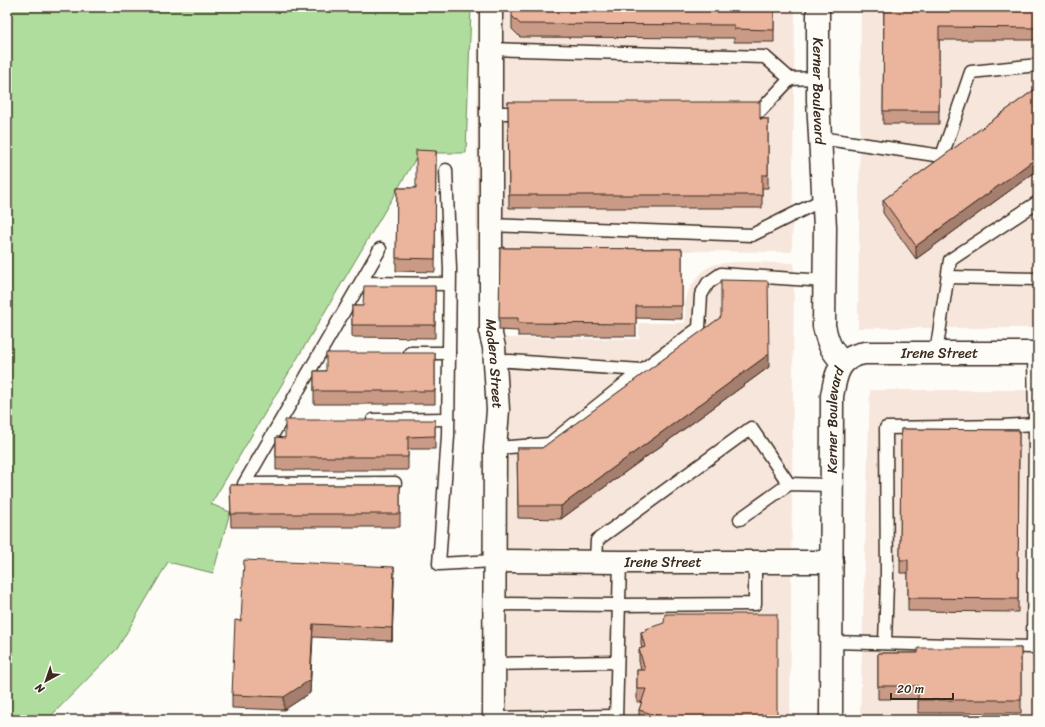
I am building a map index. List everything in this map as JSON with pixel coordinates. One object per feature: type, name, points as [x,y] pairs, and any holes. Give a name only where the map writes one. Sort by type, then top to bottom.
[{"type":"street","name":"Madera Street","points":[[490,7],[491,322],[498,410],[495,448],[494,719]]},
{"type":"street","name":"Kerner Boulevard","points":[[818,7],[818,100],[825,227],[824,326],[827,340],[832,351],[843,363],[837,372],[832,396],[831,720]]},
{"type":"street","name":"Irene Street","points":[[843,363],[851,357],[865,353],[1036,353]]},
{"type":"street","name":"Irene Street","points":[[494,560],[596,562],[832,562]]},
{"type":"lane","points":[[490,50],[765,57],[790,79],[818,78]]},
{"type":"lane","points":[[820,138],[942,156],[971,72],[1038,65]]},
{"type":"lane","points":[[736,111],[760,111],[790,79]]},
{"type":"lane","points":[[490,113],[538,113]]},
{"type":"lane","points":[[446,170],[450,269],[448,436],[439,564],[494,560]]},
{"type":"lane","points":[[490,225],[752,235],[824,199]]},
{"type":"lane","points":[[936,353],[950,260],[1038,202]]},
{"type":"lane","points":[[380,249],[244,484],[395,483]]},
{"type":"lane","points":[[495,448],[549,444],[642,370],[699,328],[701,295],[708,283],[721,274],[825,281]]},
{"type":"lane","points":[[948,277],[1038,279]]},
{"type":"lane","points":[[361,283],[450,284]]},
{"type":"lane","points":[[320,353],[335,353]]},
{"type":"lane","points":[[396,353],[449,353]]},
{"type":"lane","points":[[832,642],[1033,647],[1036,353]]},
{"type":"lane","points":[[494,360],[642,370]]},
{"type":"lane","points":[[360,420],[448,419]]},
{"type":"lane","points":[[280,421],[296,421]]},
{"type":"lane","points":[[885,643],[887,582],[886,428],[1035,424]]},
{"type":"lane","points":[[596,562],[597,540],[750,428],[789,484]]},
{"type":"lane","points":[[740,519],[789,484],[832,485]]},
{"type":"lane","points":[[494,719],[616,718],[620,562]]},
{"type":"lane","points":[[494,604],[755,604],[755,562]]},
{"type":"lane","points":[[494,664],[617,662]]},
{"type":"shaded area","points":[[478,7],[795,7],[792,252],[476,249]]},
{"type":"shaded area","points":[[861,7],[1038,7],[1038,328],[858,328]]},
{"type":"shaded area","points":[[736,262],[794,263],[790,720],[504,720],[499,338],[639,339],[639,323],[685,323],[685,304],[687,295],[697,278],[704,270],[713,265]]},
{"type":"shaded area","points":[[870,390],[1038,390],[1038,720],[860,720]]},
{"type":"green space","points":[[7,7],[471,7],[466,153],[419,153],[211,504],[230,512],[213,573],[168,562],[117,649],[47,720],[7,720]]},
{"type":"building","points":[[512,7],[774,7],[774,30],[734,29],[734,25],[520,24],[512,16]]},
{"type":"building","points":[[884,7],[1038,7],[1038,28],[939,27],[939,111],[883,111]]},
{"type":"building","points":[[1038,87],[1038,157],[916,246],[883,200]]},
{"type":"building","points":[[508,102],[760,102],[760,119],[768,119],[768,175],[762,175],[762,195],[509,195]]},
{"type":"building","points":[[416,150],[436,151],[435,259],[396,258],[397,188],[416,188]]},
{"type":"building","points":[[500,248],[682,249],[682,306],[636,306],[636,324],[518,323],[518,318],[499,318]]},
{"type":"building","points":[[721,280],[768,281],[769,354],[561,506],[518,506],[517,448],[542,448],[721,317]]},
{"type":"building","points":[[364,286],[435,286],[435,325],[352,325],[352,306],[363,306]]},
{"type":"building","points":[[326,353],[435,353],[435,391],[314,391],[314,371],[326,371]]},
{"type":"building","points":[[285,420],[435,420],[435,436],[408,437],[408,457],[276,457],[276,437],[285,438]]},
{"type":"building","points":[[901,429],[1019,430],[1018,599],[908,598],[908,560],[900,560]]},
{"type":"building","points":[[230,485],[400,485],[400,514],[231,514]]},
{"type":"building","points":[[244,560],[394,567],[392,628],[313,624],[310,680],[284,697],[232,695],[235,620],[241,621]]},
{"type":"building","points":[[665,614],[777,614],[777,720],[662,720],[662,717],[639,710],[646,689],[637,689],[637,670],[645,670],[639,649],[645,647],[641,632],[664,623]]},
{"type":"building","points":[[918,648],[1021,648],[1021,700],[918,700],[918,686],[878,686],[878,653],[918,653]]}]
